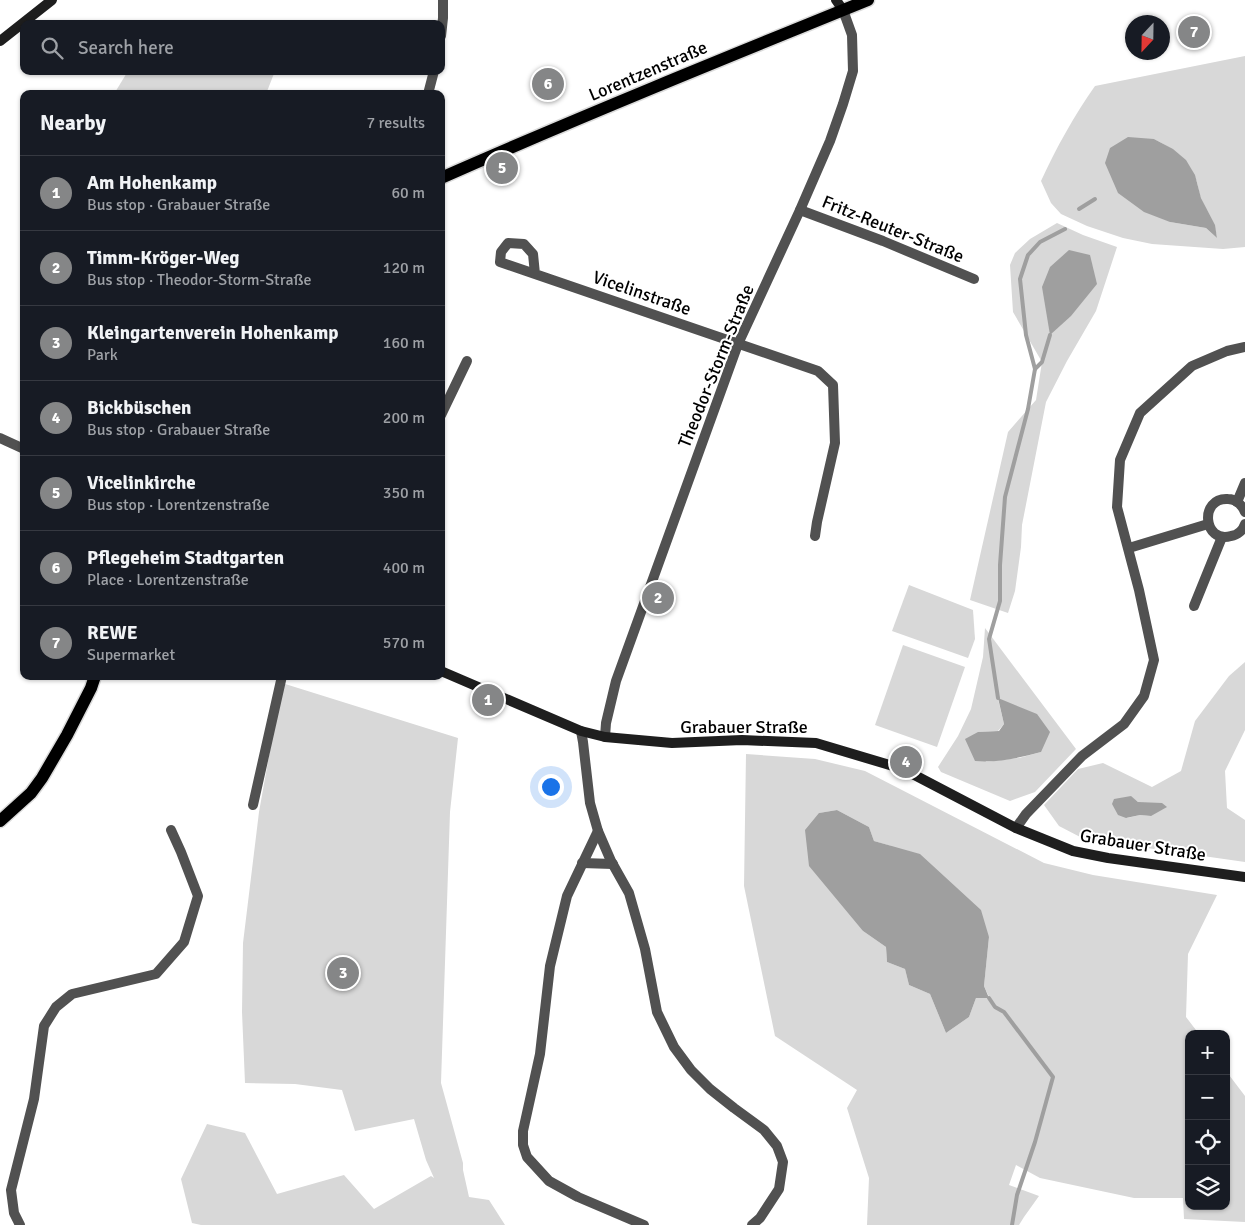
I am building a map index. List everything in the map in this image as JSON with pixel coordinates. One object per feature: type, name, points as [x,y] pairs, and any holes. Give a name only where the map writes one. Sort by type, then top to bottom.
[{"type":"main road","points":[[27,20],[52,0]]},
{"type":"main road","name":"Lorentzenstraße","points":[[445,176],[674,79],[839,5],[868,0]]},
{"type":"main road","points":[[0,41],[20,25]]},
{"type":"main road","name":"Grabauer Straße","points":[[445,673],[581,731],[604,737],[672,743],[742,740],[816,743],[903,769],[1016,828],[1073,851],[1108,858],[1245,877]]},
{"type":"main road","points":[[0,821],[31,793],[42,778],[67,735],[94,680]]},
{"type":"street","points":[[443,0],[444,20]]},
{"type":"street","name":"Theodor-Storm-Straße","points":[[604,737],[616,681],[738,344],[830,142],[853,72],[852,35],[839,5]]},
{"type":"street","points":[[429,90],[433,75]]},
{"type":"street","name":"Fritz-Reuter-Straße","points":[[800,210],[883,241],[974,279]]},
{"type":"street","name":"Vicelinstraße","points":[[535,274],[818,371],[833,385],[835,443],[815,536]]},
{"type":"street","points":[[1016,828],[1026,814],[1082,756],[1124,724],[1144,696],[1154,660],[1129,548],[1117,507],[1120,460],[1140,413],[1192,366],[1227,351],[1245,347]]},
{"type":"street","points":[[445,407],[467,361]]},
{"type":"street","points":[[0,438],[20,447]]},
{"type":"street","points":[[1237,502],[1245,483]]},
{"type":"street","points":[[1245,512],[1242,506],[1233,499],[1222,499],[1213,504],[1208,513],[1208,524],[1211,530],[1222,537],[1234,536],[1240,532],[1245,524]]},
{"type":"street","points":[[1129,548],[1208,524]]},
{"type":"street","points":[[1194,606],[1222,537]]},
{"type":"street","points":[[253,805],[281,680]]},
{"type":"street","points":[[581,731],[590,803],[598,831],[629,893],[645,949],[657,1012],[674,1047],[691,1070],[710,1089],[764,1130],[777,1146],[783,1162],[779,1189],[760,1218],[752,1225]]},
{"type":"street","points":[[20,1225],[14,1213],[11,1190],[34,1099],[44,1026],[56,1007],[72,994],[156,974],[184,942],[198,896],[171,830]]},
{"type":"street","points":[[598,831],[566,896],[550,966],[540,1054],[523,1131],[523,1145],[527,1157],[549,1181],[578,1197],[644,1225]]},
{"type":"street","points":[[582,863],[613,864]]},
{"type":"shaded area","points":[[1245,56],[1245,247],[1223,249],[1152,244],[1123,238],[1087,226],[1061,214],[1051,203],[1041,181],[1066,132],[1095,86]],"holes":[[[1154,139],[1172,149],[1191,168],[1201,198],[1213,222],[1217,238],[1206,228],[1170,222]]]},
{"type":"shaded area","points":[[126,75],[273,75],[268,90],[116,90]]},
{"type":"shaded area","points":[[1128,137],[1154,139],[1173,149],[1186,160],[1195,175],[1201,198],[1215,225],[1217,238],[1206,228],[1170,222],[1144,212],[1118,193],[1105,163],[1110,148]]},
{"type":"shaded area","points":[[1057,223],[1117,247],[1096,311],[1046,402],[1022,525],[1015,591],[1008,613],[970,600],[1008,432],[1036,400],[1042,362],[1013,312],[1010,265],[1015,253],[1030,239]]},
{"type":"shaded area","points":[[1069,250],[1090,255],[1097,284],[1071,316],[1050,335],[1042,287],[1050,267]]},
{"type":"shaded area","points":[[909,585],[973,610],[975,639],[968,658],[892,631]]},
{"type":"shaded area","points":[[985,628],[1076,749],[1035,792],[1010,801],[941,772],[938,767],[958,736],[971,709],[983,657]],"holes":[[[998,699],[1041,752],[1019,758],[986,762],[978,732],[998,731],[1004,724]]]},
{"type":"shaded area","points":[[903,645],[965,667],[937,747],[875,725]]},
{"type":"shaded area","points":[[1245,662],[1245,730],[1225,771],[1227,808],[1245,820],[1245,862],[1084,839],[1059,826],[1044,805],[1078,769],[1103,763],[1152,787],[1181,771],[1195,721],[1229,676]],"holes":[[[1130,796],[1151,816],[1140,815],[1127,818]]]},
{"type":"shaded area","points":[[282,683],[458,738],[450,812],[441,1083],[463,1163],[469,1197],[489,1200],[505,1225],[201,1225],[192,1223],[181,1179],[207,1124],[245,1133],[277,1194],[344,1175],[374,1209],[431,1176],[434,1178],[426,1160],[414,1119],[355,1131],[342,1090],[295,1084],[245,1083],[242,1012],[243,943],[259,812]]},
{"type":"shaded area","points":[[998,698],[1037,714],[1050,732],[1041,752],[1008,760],[975,761],[965,739],[978,732],[999,731],[1004,724]]},
{"type":"shaded area","points":[[746,754],[815,759],[865,771],[1044,863],[1093,875],[1217,895],[1188,954],[1186,1017],[1196,1030],[1185,1030],[1185,1210],[1230,1210],[1230,1076],[1245,1096],[1245,1222],[1184,1219],[1183,1198],[1134,1198],[1040,1178],[1016,1165],[1009,1185],[1039,1196],[1019,1225],[867,1225],[869,1178],[847,1108],[857,1090],[775,1036],[744,886]],"holes":[[[837,810],[869,827],[874,841],[891,846],[989,937],[984,986],[989,997],[976,998],[969,1017],[946,1033],[930,994],[909,985],[905,969],[887,962],[886,947],[863,931],[819,813]]]},
{"type":"shaded area","points":[[1131,796],[1138,802],[1162,803],[1167,807],[1151,816],[1140,815],[1126,818],[1118,815],[1112,804],[1114,799]]},
{"type":"shaded area","points":[[837,810],[869,827],[874,841],[920,854],[981,910],[989,937],[984,986],[989,998],[976,998],[969,1017],[946,1033],[930,994],[909,985],[905,969],[887,962],[886,947],[863,931],[809,866],[805,830],[819,813]]},
{"type":"waterway","points":[[1079,209],[1095,199]]},
{"type":"waterway","points":[[998,698],[989,639],[1000,601],[1000,565],[1005,497],[1028,409],[1035,369],[1026,335],[1020,279],[1028,255],[1040,242],[1065,229]]},
{"type":"waterway","points":[[1035,369],[1042,362],[1050,335]]},
{"type":"waterway","points":[[989,998],[995,1007],[1004,1012],[1053,1077],[1035,1142],[1017,1195],[1012,1225]]},
{"type":"place","name":"REWE","points":[[1194,32]]},
{"type":"place","name":"Pflegeheim Stadtgarten","points":[[548,84]]},
{"type":"place","name":"Vicelinkirche","points":[[502,168]]},
{"type":"place","name":"Timm-Kröger-Weg","points":[[658,598]]},
{"type":"place","name":"Am Hohenkamp","points":[[488,700]]},
{"type":"place","name":"Bickbüschen","points":[[906,762]]},
{"type":"place","name":"Kleingartenverein Hohenkamp","points":[[343,973]]}]
